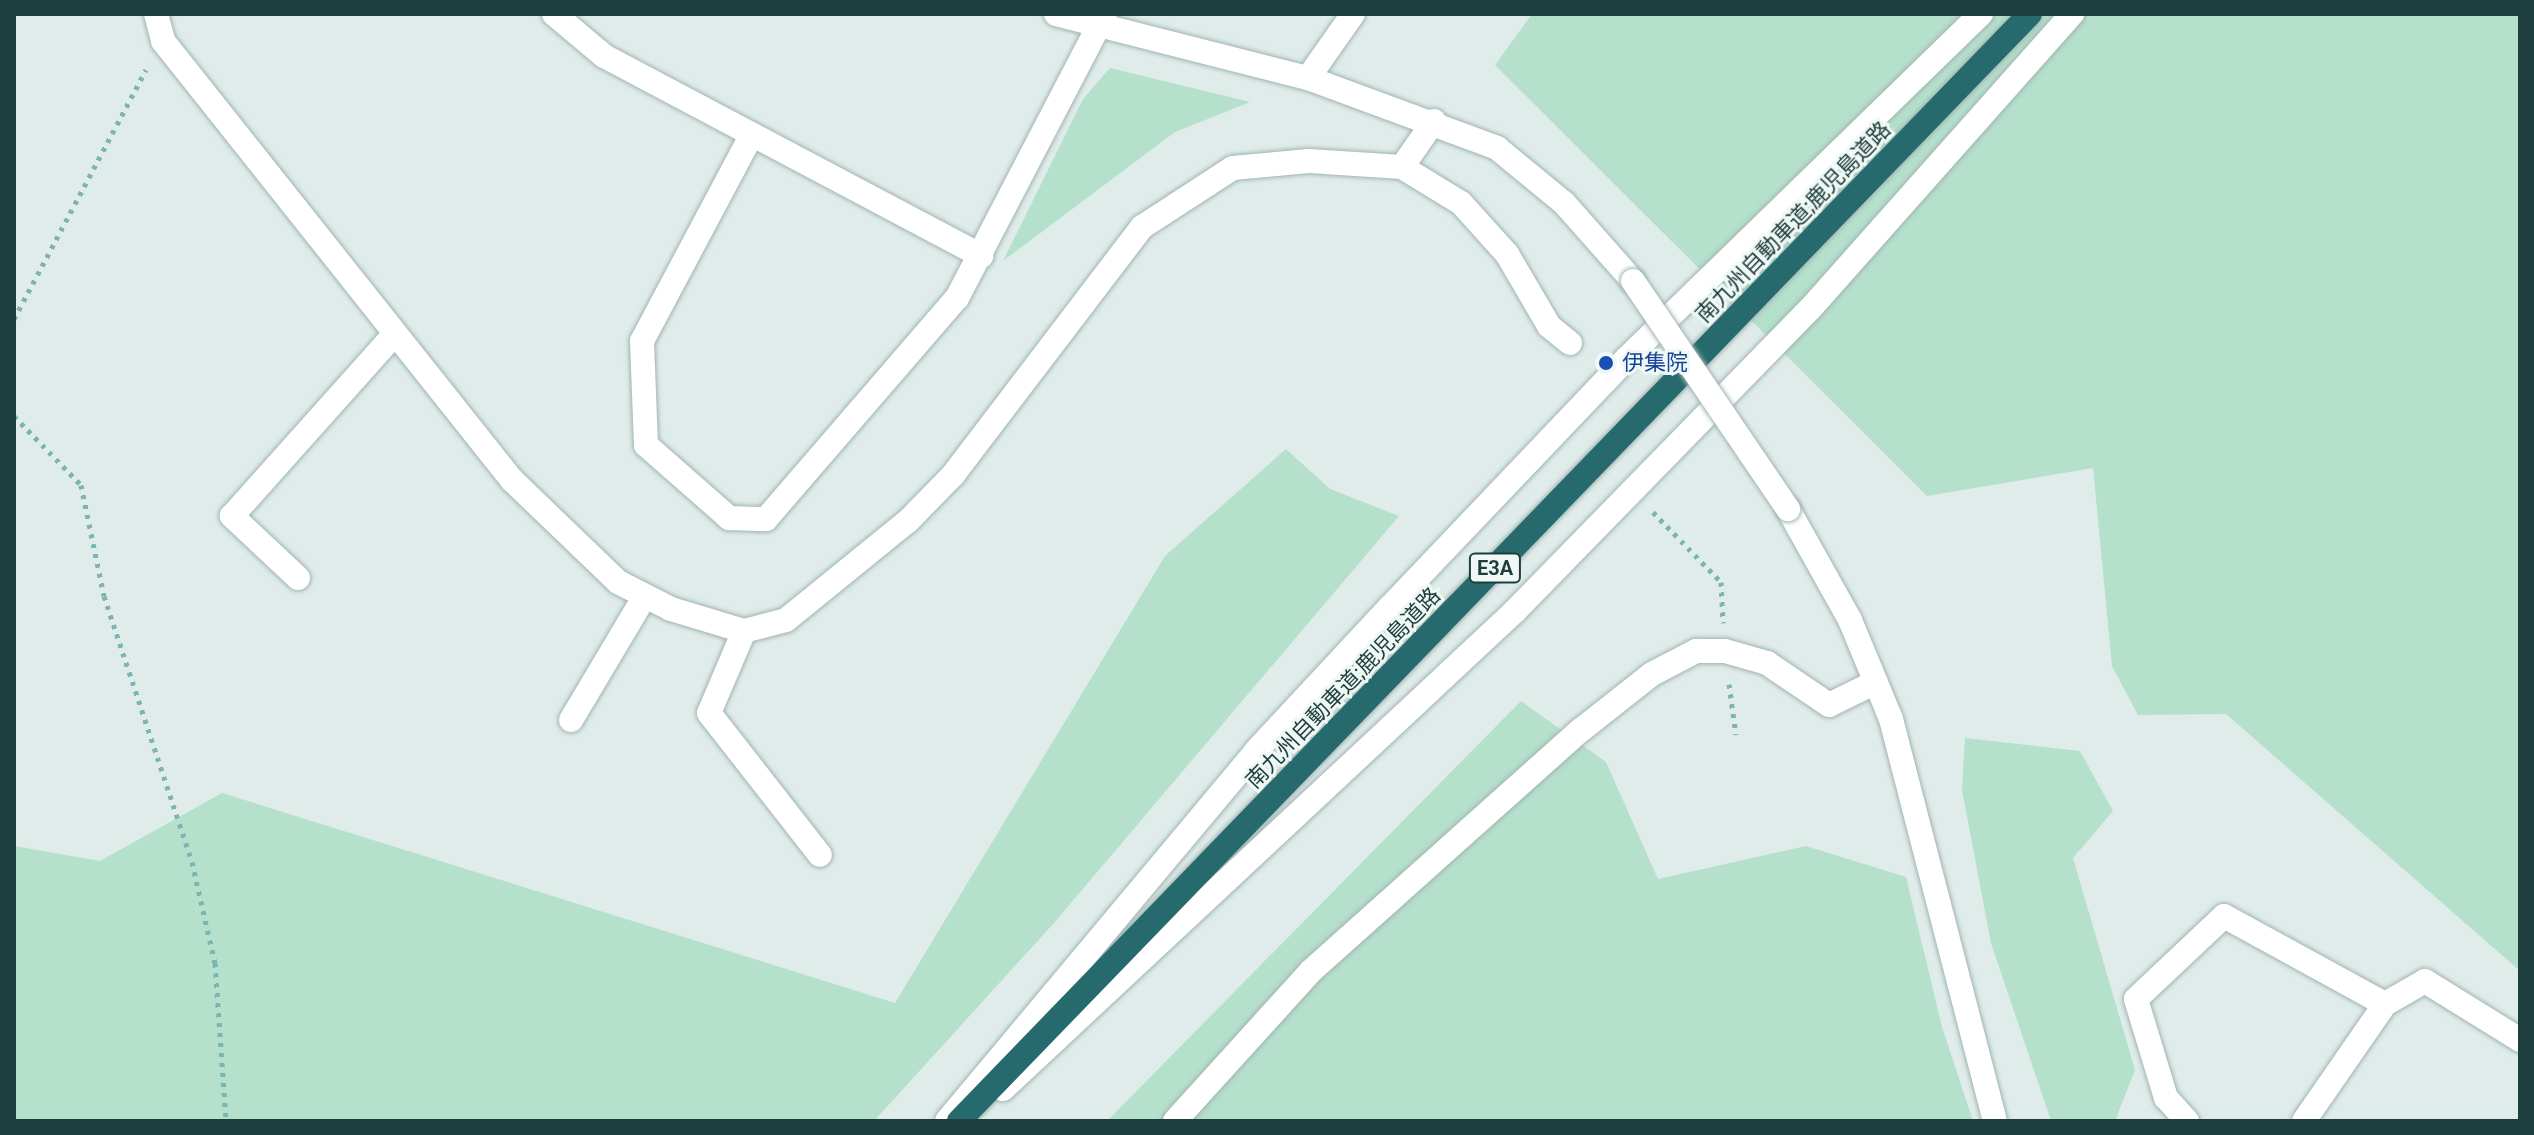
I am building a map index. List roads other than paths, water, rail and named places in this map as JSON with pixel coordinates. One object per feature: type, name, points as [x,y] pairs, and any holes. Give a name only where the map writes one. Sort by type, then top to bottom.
[{"type":"highway","name":"南九州自動車道;鹿児島道路","points":[[959,1121],[2030,14]]},
{"type":"street","points":[[156,14],[163,41],[393,336],[512,480],[618,582],[645,596],[744,631],[786,620],[908,521],[953,475],[1142,227],[1233,168],[1309,161],[1402,167],[1461,203],[1507,254],[1549,326],[1570,343]]},
{"type":"street","points":[[554,14],[604,56],[981,256]]},
{"type":"street","points":[[1056,14],[1102,19],[1308,78],[1434,121],[1497,148],[1564,203],[1633,281],[1788,509],[1850,620],[1876,682],[1995,1121]]},
{"type":"street","points":[[1308,78],[1353,14]]},
{"type":"street","points":[[947,1121],[1256,751],[1380,618],[1627,358],[1981,14]]},
{"type":"street","points":[[969,1121],[1308,811],[1514,612],[1810,309],[2072,14]]},
{"type":"street","points":[[751,136],[642,341],[646,445],[729,518],[766,519],[957,298],[1102,19]]},
{"type":"street","points":[[1402,167],[1434,121]]},
{"type":"street","points":[[298,578],[232,516],[393,336]]},
{"type":"street","points":[[571,720],[645,596]]},
{"type":"street","points":[[744,631],[709,713],[820,855]]},
{"type":"street","points":[[1175,1121],[1311,971],[1581,730],[1652,674],[1696,651],[1725,651],[1767,663],[1829,705],[1876,682]]},
{"type":"street","points":[[2187,1121],[2166,1098],[2136,999],[2224,916],[2385,1004]]},
{"type":"street","points":[[2304,1121],[2385,1004],[2425,981],[2520,1040]]},
{"type":"place","name":"伊集院","points":[[1606,363]]}]
